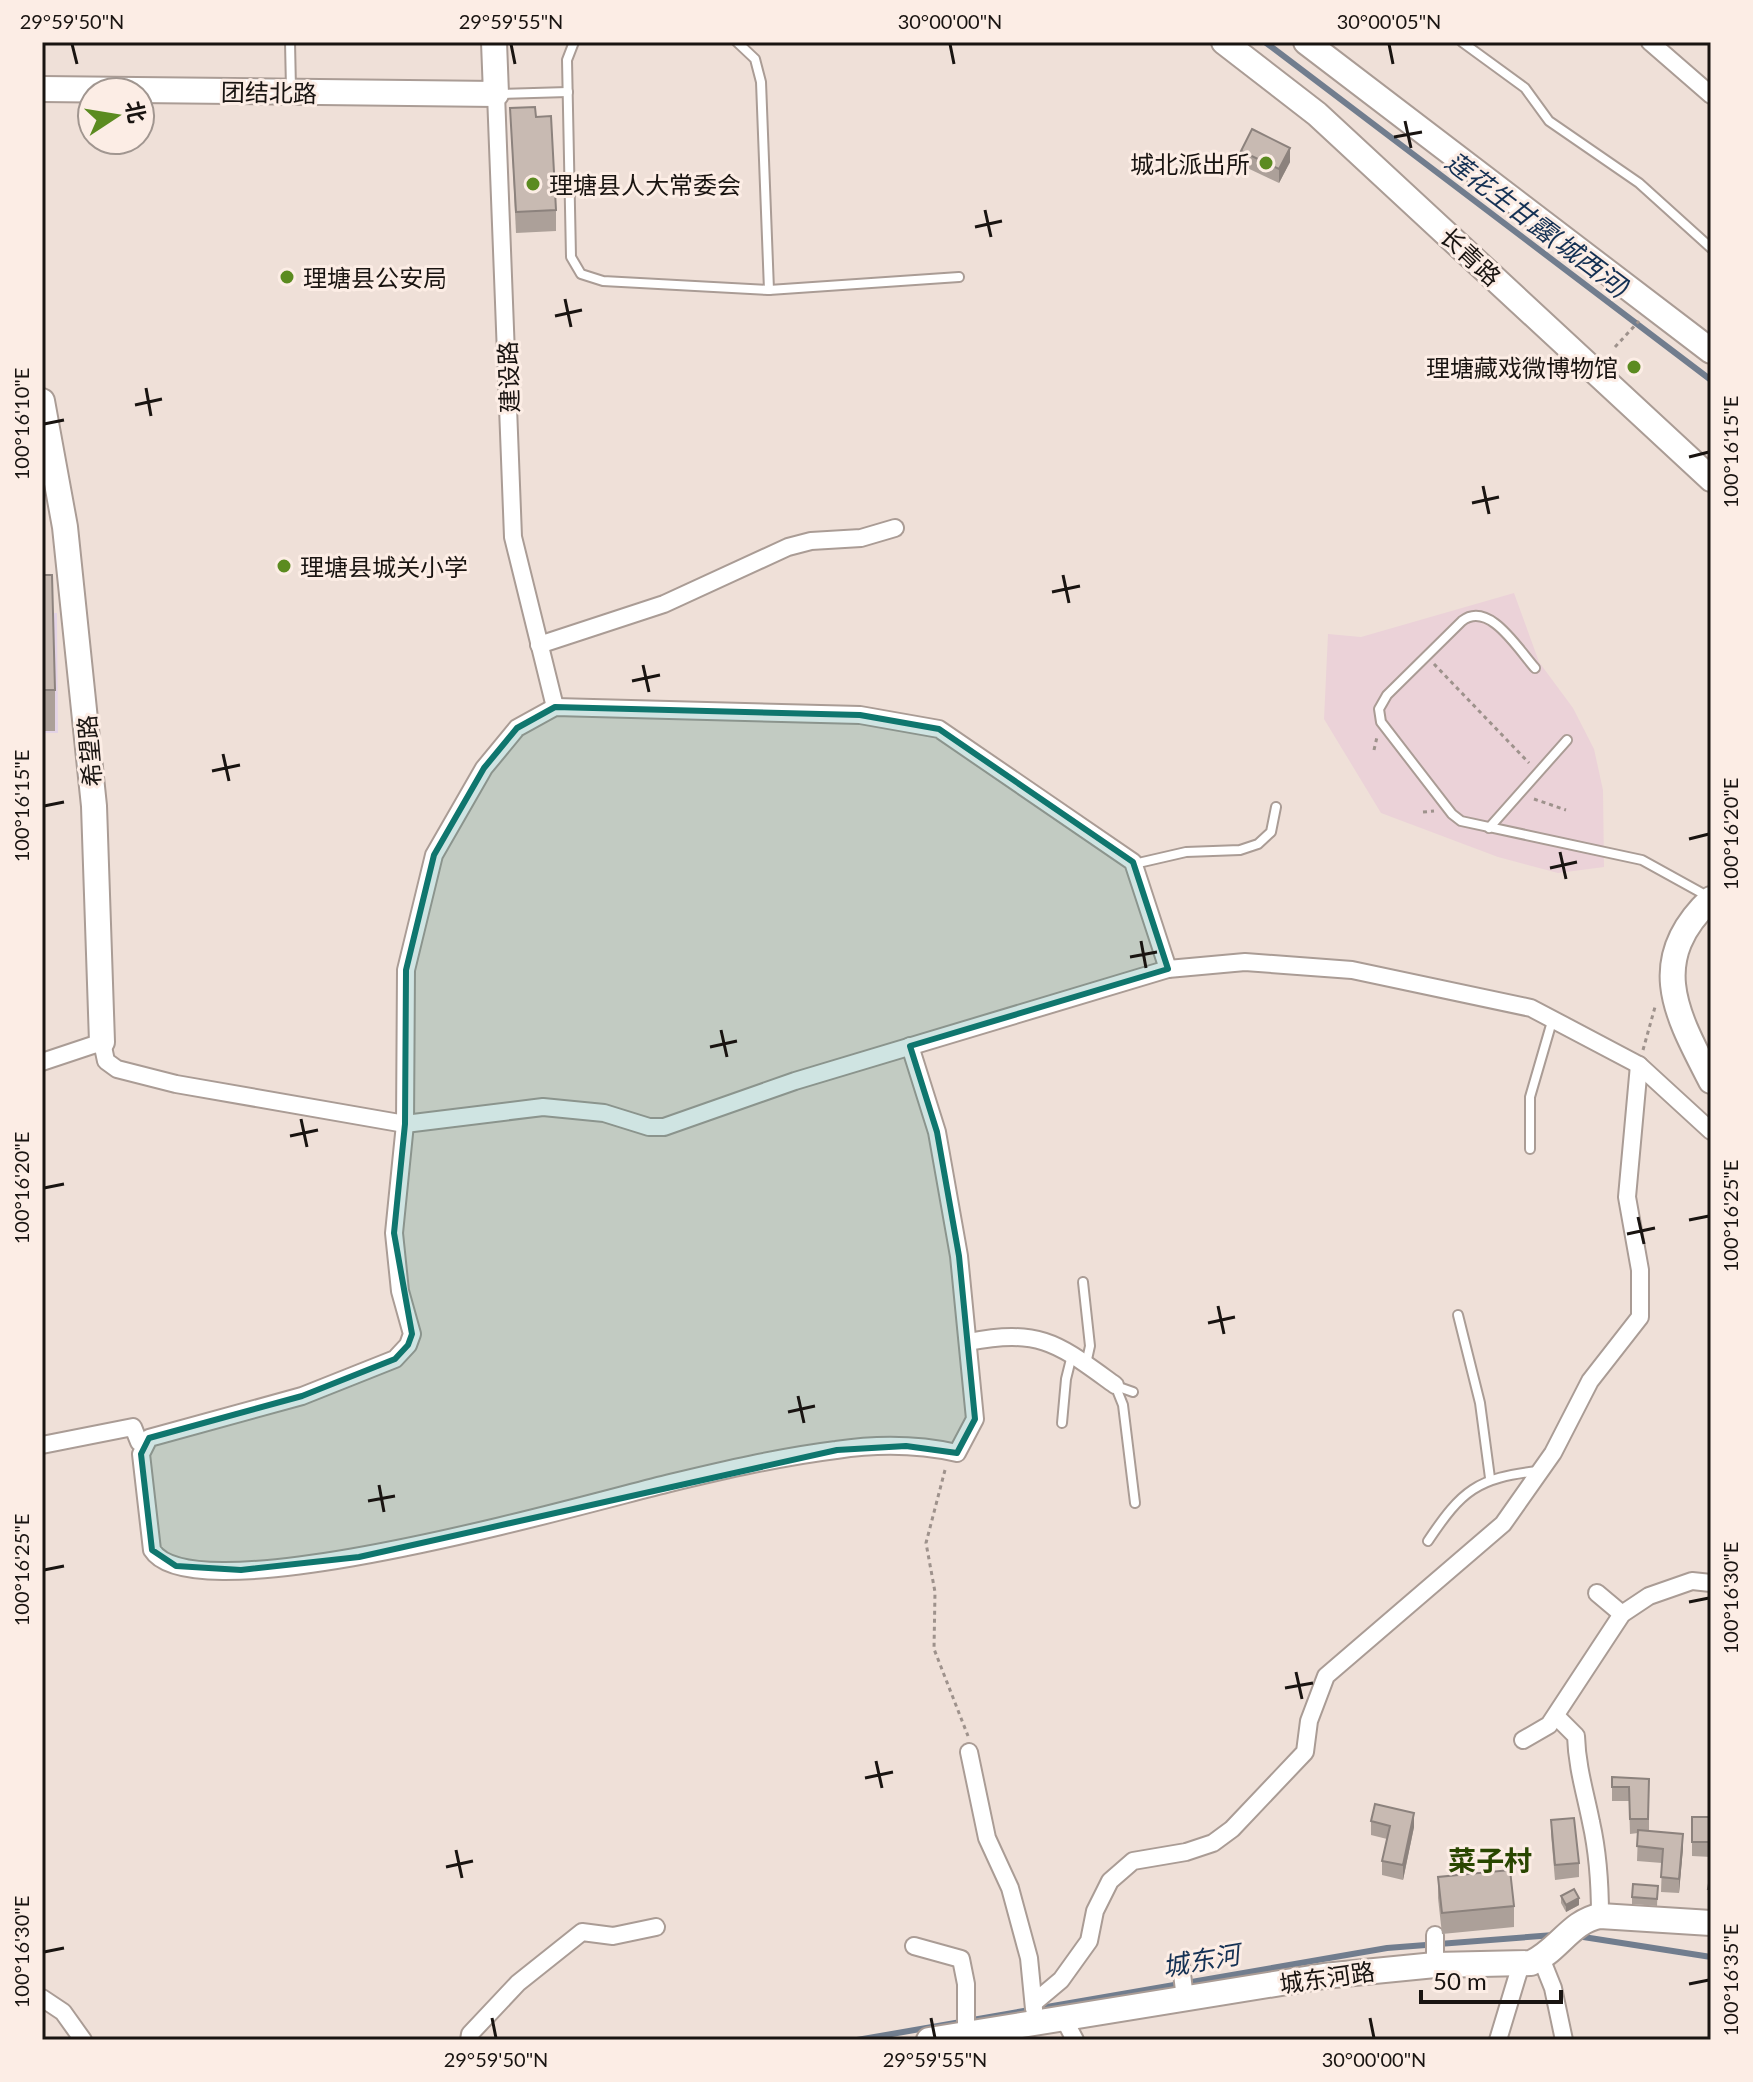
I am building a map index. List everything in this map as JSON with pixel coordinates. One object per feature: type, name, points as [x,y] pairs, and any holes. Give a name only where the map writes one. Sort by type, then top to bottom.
[{"type":"street","name":"建设路","points":[[494,42],[513,537],[555,707]]},
{"type":"street","name":"长青路","points":[[1224,42],[1317,114],[1711,479]]},
{"type":"street","points":[[1650,42],[1711,95]]},
{"type":"street","points":[[1319,45],[1711,351]]},
{"type":"street","name":"团结北路","points":[[42,89],[496,94]]},
{"type":"street","name":"希望路","points":[[42,401],[65,527],[88,745],[97,872],[102,1042]]},
{"type":"street","points":[[539,645],[664,604],[788,547],[811,541],[861,538],[895,528]]},
{"type":"street","points":[[910,1046],[947,1176],[968,1342],[975,1419],[957,1453],[906,1446],[837,1450],[672,1482],[413,1546],[311,1564],[211,1572],[176,1566],[156,1557],[152,1550],[141,1454],[144,1443],[154,1436],[302,1396],[404,1353],[412,1334],[400,1291],[394,1233],[405,1124],[406,970],[434,855],[484,768],[517,728],[555,707],[860,715],[939,729],[1134,864],[1168,969]]},
{"type":"street","points":[[1711,899],[1696,915],[1681,941],[1671,972],[1676,1008],[1711,1081]]},
{"type":"street","points":[[42,1062],[102,1042],[106,1061],[117,1069],[176,1084],[405,1124],[543,1107],[604,1113],[649,1127],[664,1127],[910,1046],[1168,969],[1245,962],[1352,970],[1531,1008],[1554,1017],[1639,1065],[1711,1131]]},
{"type":"street","points":[[1034,2012],[1089,1941],[1095,1911],[1110,1881],[1133,1861],[1186,1852],[1213,1843],[1232,1829],[1305,1752],[1309,1721],[1326,1676],[1476,1550],[1519,1504],[1553,1453],[1607,1355],[1640,1317],[1640,1270],[1627,1197],[1639,1065]]},
{"type":"street","points":[[968,1342],[997,1337],[1034,1338],[1059,1345],[1115,1385]]},
{"type":"street","points":[[42,1445],[133,1427],[139,1442],[144,1443]]},
{"type":"street","points":[[1523,1740],[1549,1725],[1622,1614],[1663,1591],[1692,1581],[1711,1583]]},
{"type":"street","points":[[1597,1593],[1622,1614]]},
{"type":"street","points":[[1556,1716],[1576,1736],[1578,1771],[1591,1821],[1600,1885],[1600,1916]]},
{"type":"street","points":[[969,1752],[987,1838],[1010,1888],[1034,2012]]},
{"type":"street","points":[[1498,2040],[1531,1961],[1584,1918],[1600,1916],[1711,1923]]},
{"type":"street","points":[[469,2040],[470,2034],[518,1983],[582,1932],[613,1936],[656,1927]]},
{"type":"street","points":[[1435,1935],[1435,1959]]},
{"type":"street","points":[[914,1946],[961,1959],[967,2022]]},
{"type":"street","name":"城东河路","points":[[929,2040],[967,2022],[1034,2012],[1070,2029],[1185,1999],[1435,1959],[1531,1961]]},
{"type":"street","points":[[1531,1961],[1553,1988],[1564,2040]]},
{"type":"street","points":[[1181,1965],[1185,1999]]},
{"type":"street","points":[[42,1998],[63,2012],[83,2040]]},
{"type":"lane","points":[[290,42],[291,92]]},
{"type":"lane","points":[[574,42],[567,60],[571,257],[581,274],[603,281],[769,290],[959,277]]},
{"type":"lane","points":[[737,42],[755,59],[761,82],[769,290]]},
{"type":"lane","points":[[1462,42],[1525,88],[1549,121],[1639,183],[1711,248]]},
{"type":"lane","points":[[496,94],[568,92]]},
{"type":"lane","points":[[1535,668],[1487,616],[1479,613],[1462,621],[1383,700],[1379,709],[1381,722],[1452,814],[1461,821],[1642,860],[1711,899]]},
{"type":"lane","points":[[1489,828],[1567,740]]},
{"type":"lane","points":[[1134,864],[1159,855],[1249,848],[1271,832],[1276,807]]},
{"type":"lane","points":[[1530,1149],[1530,1097],[1554,1017]]},
{"type":"lane","points":[[1062,1423],[1066,1379],[1090,1346],[1083,1282]]},
{"type":"lane","points":[[1458,1315],[1480,1403],[1490,1478]]},
{"type":"lane","points":[[1115,1385],[1133,1392]]},
{"type":"lane","points":[[1115,1385],[1123,1405],[1135,1503]]},
{"type":"lane","points":[[1428,1541],[1461,1500],[1490,1478],[1539,1471]]},
{"type":"path","points":[[1615,347],[1631,328]]},
{"type":"path","points":[[1426,656],[1538,773]]},
{"type":"path","points":[[1519,794],[1566,810]]},
{"type":"path","points":[[1639,1065],[1656,1004]]},
{"type":"path","points":[[957,1453],[948,1462],[938,1490],[926,1543],[935,1592],[934,1649],[964,1720],[969,1752]]},
{"type":"highlighted area","points":[[555,707],[860,715],[939,729],[1133,862],[1168,969],[910,1046],[937,1132],[959,1256],[975,1419],[957,1453],[906,1446],[837,1450],[359,1557],[241,1570],[176,1566],[152,1550],[141,1454],[149,1438],[302,1396],[395,1359],[408,1345],[412,1334],[394,1233],[405,1124],[406,970],[434,855],[484,768],[517,728]]},
{"type":"shaded area","points":[[1514,593],[1539,662],[1573,708],[1594,749],[1603,790],[1604,867],[1558,873],[1498,857],[1381,813],[1324,719],[1328,634],[1361,637]]},
{"type":"shaded area","points":[[42,613],[57,613],[58,733],[42,733]]},
{"type":"building","name":"理塘县人大常委会","points":[[535,107],[536,117],[551,116],[556,210],[516,212],[510,108]]},
{"type":"building","points":[[1252,129],[1290,148],[1279,169],[1241,151]]},
{"type":"building","points":[[42,575],[52,575],[55,690],[42,690]]},
{"type":"building","points":[[1612,1777],[1649,1779],[1648,1819],[1630,1819],[1629,1787],[1612,1787]]},
{"type":"building","points":[[1375,1804],[1414,1813],[1403,1865],[1382,1861],[1390,1826],[1371,1821]]},
{"type":"building","points":[[1692,1817],[1711,1817],[1711,1842],[1692,1842]]},
{"type":"building","points":[[1574,1818],[1579,1863],[1555,1865],[1551,1820]]},
{"type":"building","points":[[1638,1830],[1683,1834],[1679,1879],[1661,1877],[1663,1849],[1637,1846]]},
{"type":"building","points":[[1510,1870],[1514,1906],[1442,1913],[1438,1877]]},
{"type":"building","points":[[1633,1884],[1658,1886],[1657,1899],[1632,1897]]},
{"type":"building","points":[[1574,1889],[1579,1898],[1566,1905],[1561,1896]]},
{"type":"waterway","name":"莲花生甘露(城西河)","points":[[1265,42],[1711,380]]},
{"type":"waterway","name":"城东河","points":[[857,2040],[1387,1948],[1554,1935]]},
{"type":"waterway","name":"城东河","points":[[1577,1936],[1711,1957]]},
{"type":"place","name":"城北派出所","points":[[1266,163]]},
{"type":"place","name":"理塘县人大常委会","points":[[533,184]]},
{"type":"place","name":"理塘县公安局","points":[[287,277]]},
{"type":"place","name":"理塘藏戏微博物馆","points":[[1634,367]]},
{"type":"place","name":"理塘县城关小学","points":[[284,566]]},
{"type":"district","name":"菜子村","points":[[1490,1860]]}]
